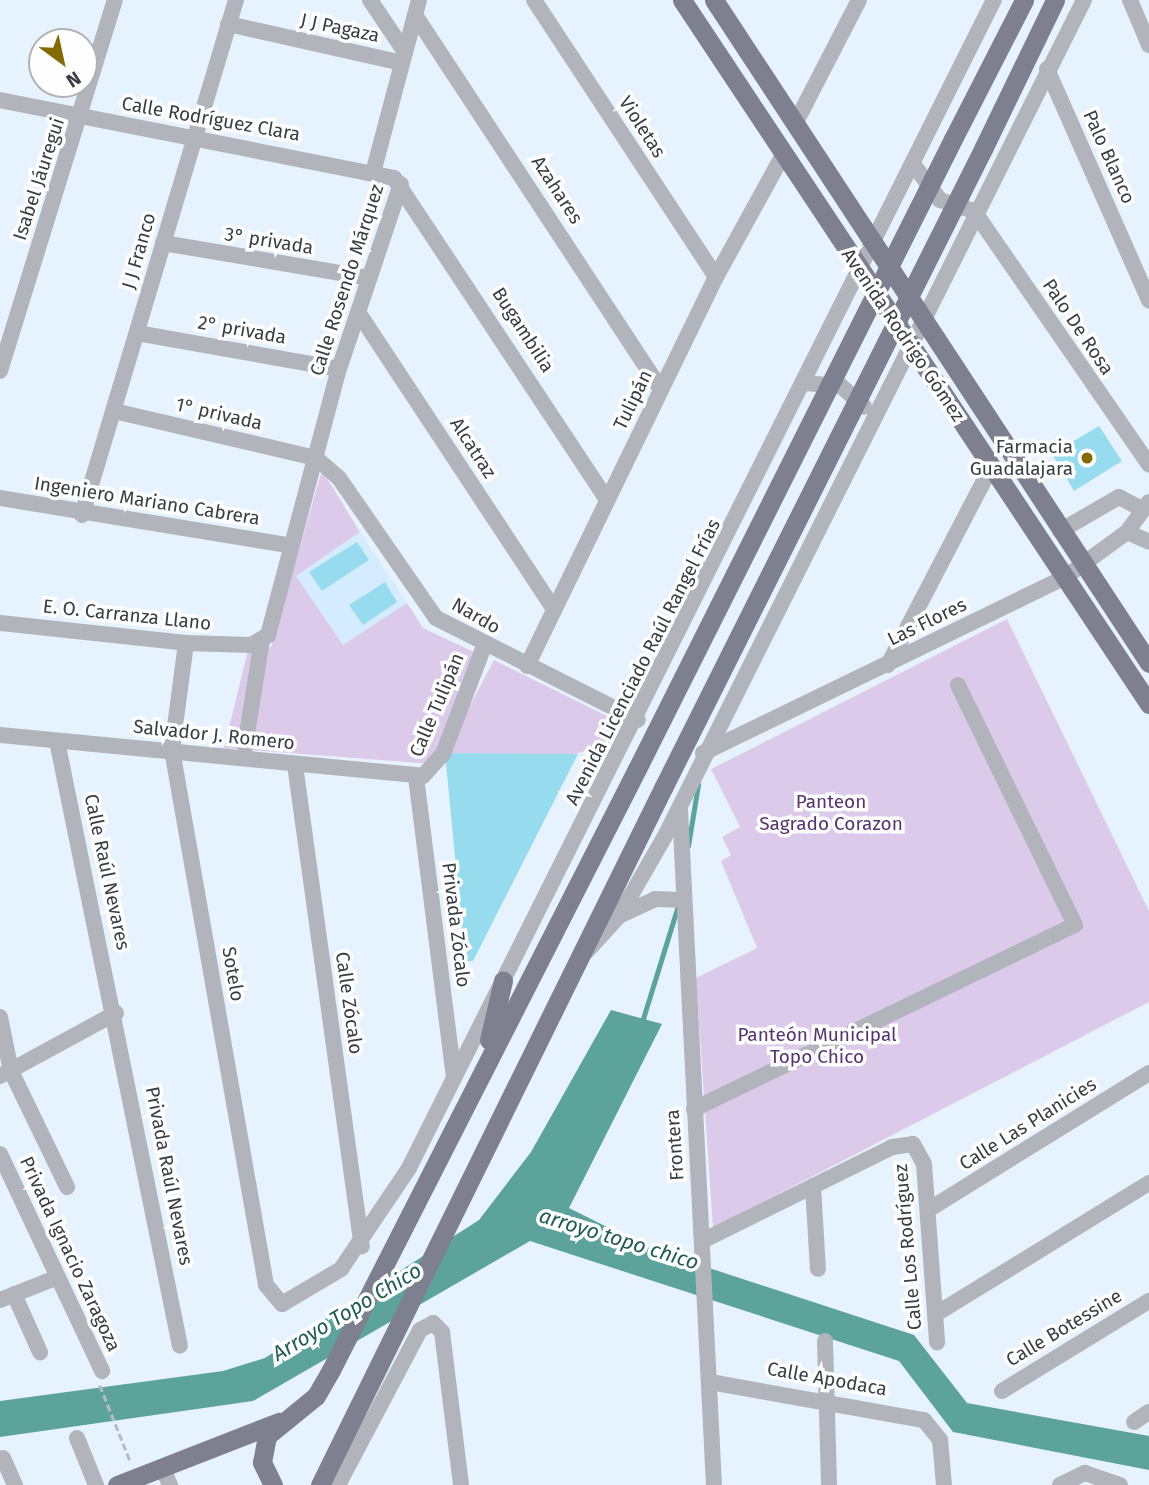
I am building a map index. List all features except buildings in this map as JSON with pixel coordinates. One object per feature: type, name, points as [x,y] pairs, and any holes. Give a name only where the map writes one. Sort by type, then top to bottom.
[{"type":"main road","name":"Avenida Rodrigo Gómez","points":[[682,0],[860,275],[909,341],[1149,704]]},
{"type":"main road","name":"Avenida Rodrigo Gómez","points":[[714,0],[1149,663]]},
{"type":"main road","points":[[117,1485],[136,1476],[166,1476],[280,1421],[316,1396],[485,1069],[1024,0]]},
{"type":"main road","points":[[320,1485],[587,951],[663,788],[1055,0]]},
{"type":"main road","points":[[485,1069],[503,981]]},
{"type":"main road","points":[[272,1485],[263,1451],[280,1421]]},
{"type":"street","name":"Isabel Jáuregui","points":[[0,370],[82,117],[115,0]]},
{"type":"street","name":"J J Franco","points":[[82,515],[236,0]]},
{"type":"street","points":[[370,0],[404,57]]},
{"type":"street","name":"Violetas","points":[[534,0],[716,277]]},
{"type":"street","points":[[796,122],[859,0]]},
{"type":"street","name":"Avenida Licenciado Raúl Rangel Frías","points":[[282,1304],[323,1283],[362,1246],[454,1078],[638,720],[994,0]]},
{"type":"street","points":[[587,951],[619,916],[680,802],[867,423],[1084,0]]},
{"type":"street","points":[[1130,0],[1149,45]]},
{"type":"street","name":"Calle Rosendo Márquez","points":[[245,747],[256,643],[272,626],[288,545],[316,458],[339,369],[401,184],[374,169],[417,7]]},
{"type":"street","name":"Azahares","points":[[417,7],[661,390]]},
{"type":"street","name":"J J Pagaza","points":[[228,24],[404,57]]},
{"type":"street","name":"Palo Blanco","points":[[1047,69],[1149,300]]},
{"type":"street","name":"Calle Rodríguez Clara","points":[[0,100],[194,138],[374,169]]},
{"type":"street","name":"Tulipán","points":[[527,666],[552,608],[716,277],[783,155]]},
{"type":"street","points":[[913,164],[940,200],[974,211]]},
{"type":"street","name":"Bugambilia","points":[[401,184],[607,500]]},
{"type":"street","name":"Palo De Rosa","points":[[974,211],[1149,465]]},
{"type":"street","name":"3° privada","points":[[163,243],[369,278]]},
{"type":"street","name":"Alcatraz","points":[[358,312],[552,608]]},
{"type":"street","name":"2° privada","points":[[136,333],[339,369]]},
{"type":"street","points":[[805,383],[824,381],[850,391],[867,423]]},
{"type":"street","name":"1° privada","points":[[114,411],[316,458]]},
{"type":"street","name":"Nardo","points":[[316,458],[339,478],[423,604],[484,646],[638,720]]},
{"type":"street","points":[[888,665],[991,467]]},
{"type":"street","points":[[1060,531],[1119,497],[1146,506]]},
{"type":"street","name":"Ingeniero Mariano Cabrera","points":[[0,498],[82,515],[288,545]]},
{"type":"street","name":"Las Flores","points":[[703,753],[1064,578],[1127,532],[1146,506]]},
{"type":"street","points":[[1127,532],[1149,542]]},
{"type":"street","name":"E. O. Carranza Llano","points":[[0,623],[186,643],[256,643]]},
{"type":"street","name":"Sotelo","points":[[186,643],[172,750],[266,1284],[282,1304]]},
{"type":"street","name":"Calle Tulipán","points":[[419,777],[443,754],[484,646]]},
{"type":"street","points":[[694,1109],[1075,925],[958,685]]},
{"type":"street","name":"Salvador J. Romero","points":[[0,735],[172,750],[419,777]]},
{"type":"street","name":"Calle Raúl Nevares","points":[[57,741],[117,1013]]},
{"type":"street","name":"Calle Zócalo","points":[[295,765],[362,1246]]},
{"type":"street","name":"Privada Zócalo","points":[[419,777],[454,1078]]},
{"type":"street","name":"Frontera","points":[[680,802],[680,900],[706,1293],[714,1485]]},
{"type":"street","points":[[619,916],[654,899],[680,900]]},
{"type":"street","points":[[6,1073],[117,1013]]},
{"type":"street","name":"Privada Raúl Nevares","points":[[117,1013],[180,1346]]},
{"type":"street","points":[[0,1017],[6,1073],[66,1187]]},
{"type":"street","name":"Calle Las Planicies","points":[[928,1210],[1149,1073]]},
{"type":"street","name":"Calle Los Rodríguez","points":[[813,1186],[899,1144],[917,1148],[928,1210],[937,1343]]},
{"type":"street","name":"Privada Ignacio Zaragoza","points":[[0,1154],[58,1277],[100,1376]]},
{"type":"street","points":[[936,1314],[1149,1183]]},
{"type":"street","points":[[702,1241],[813,1186],[818,1269]]},
{"type":"street","points":[[40,1352],[7,1297],[58,1277]]},
{"type":"street","name":"Calle Botessine","points":[[1002,1391],[1149,1301]]},
{"type":"street","points":[[338,1485],[420,1330],[433,1323],[442,1332],[461,1485]]},
{"type":"street","points":[[825,1341],[824,1398],[829,1485]]},
{"type":"street","name":"Calle Apodaca","points":[[710,1382],[824,1398],[910,1415],[934,1427],[944,1485]]},
{"type":"street","points":[[1134,1422],[1149,1412]]},
{"type":"street","points":[[78,1438],[96,1485]]},
{"type":"street","points":[[3,1458],[15,1485]]},
{"type":"street","points":[[1060,1485],[1085,1473],[1120,1485]]},
{"type":"path","points":[[100,1376],[136,1476]]},
{"type":"shaded area","points":[[360,532],[407,603],[343,646],[296,576]]},
{"type":"green space","points":[[322,470],[360,532],[296,576],[343,645],[407,603],[423,628],[474,652],[432,764],[224,748],[248,650],[271,647]]},
{"type":"green space","name":"Panteón Municipal Topo Chico","points":[[1007,619],[1149,911],[1149,1002],[713,1228],[696,978],[757,948],[721,861],[731,855],[722,837],[740,827],[711,769]]},
{"type":"green space","points":[[494,660],[621,723],[611,743],[565,757],[445,753]]},
{"type":"water","points":[[611,1010],[662,1024],[569,1208],[651,1249],[914,1335],[967,1403],[1149,1436],[1149,1470],[953,1432],[899,1361],[530,1241],[253,1401],[0,1437],[0,1401],[223,1371],[265,1358],[479,1220],[531,1152]]},
{"type":"waterway","points":[[688,846],[698,785]]},
{"type":"waterway","points":[[642,1022],[678,906]]},
{"type":"place","name":"Farmacia Guadalajara","points":[[1087,458]]},
{"type":"park label","name":"Panteon Sagrado Corazon","points":[[831,813]]},
{"type":"water label","name":"arroyo topo chico","points":[[619,1239]]},
{"type":"water label","name":"Arroyo Topo Chico","points":[[347,1312]]}]
